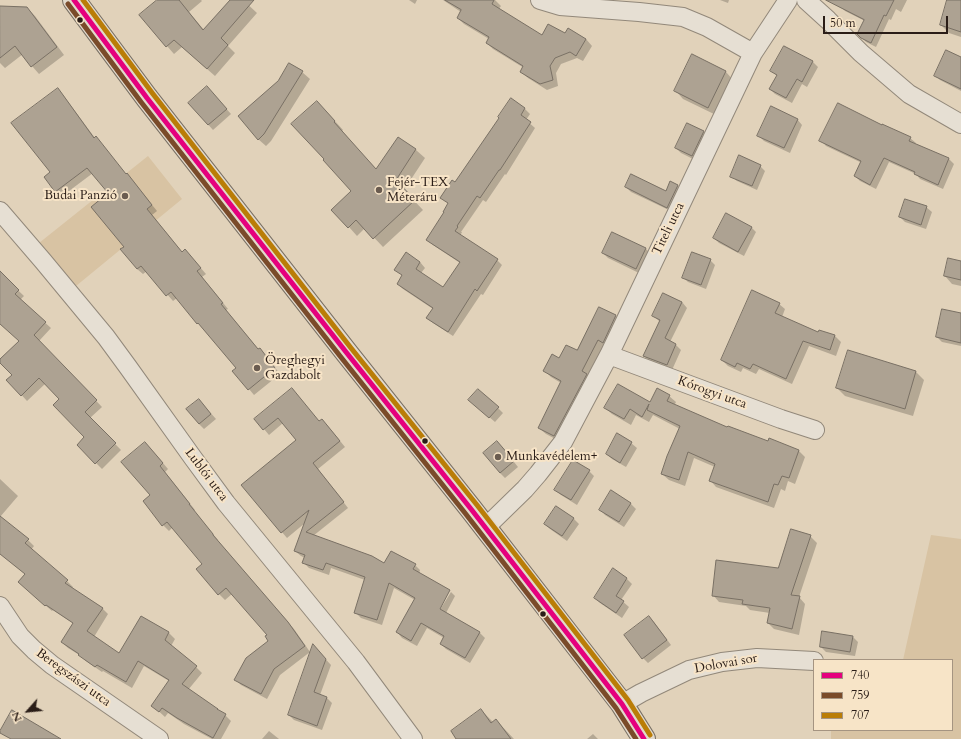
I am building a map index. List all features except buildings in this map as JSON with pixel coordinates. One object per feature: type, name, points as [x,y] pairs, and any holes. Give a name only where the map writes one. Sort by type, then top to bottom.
[{"type":"main road","points":[[74,0],[152,104],[622,704],[644,739]]},
{"type":"street","points":[[540,0],[560,6],[683,17],[707,27],[753,54]]},
{"type":"street","name":"Titeli utca","points":[[485,528],[530,484],[563,442],[609,355],[753,54],[788,0]]},
{"type":"street","points":[[806,0],[860,53],[909,94],[961,124]]},
{"type":"street","name":"Lublói utca","points":[[0,211],[106,337],[226,503],[356,662],[413,739]]},
{"type":"street","name":"Kórogyi utca","points":[[609,355],[781,419],[815,430]]},
{"type":"street","name":"Beregszászi utca","points":[[0,606],[20,636],[34,650],[52,665],[159,739]]},
{"type":"street","name":"Dolovai sor","points":[[622,704],[641,693],[689,670],[722,662],[757,658],[813,661]]},
{"type":"shaded area","points":[[148,156],[182,199],[76,286],[39,243]]},
{"type":"shaded area","points":[[931,535],[961,539],[961,739],[831,739],[831,731],[953,731],[953,659],[903,659]]},
{"type":"transit line","name":"740","points":[[74,0],[147,98],[471,509],[622,704],[644,739]]},
{"type":"transit line","name":"707","points":[[83,0],[153,94],[351,348],[477,505],[628,700],[650,735]]},
{"type":"transit line","name":"759","points":[[68,4],[141,102],[465,513],[616,708],[636,739]]},
{"type":"place","name":"Fejér-TEX Méteráru","points":[[379,190]]},
{"type":"place","name":"Budai Panzió","points":[[125,196]]},
{"type":"place","name":"Öreghegyi Gazdabolt","points":[[257,368]]},
{"type":"place","name":"Munkavédelem+","points":[[498,457]]}]
